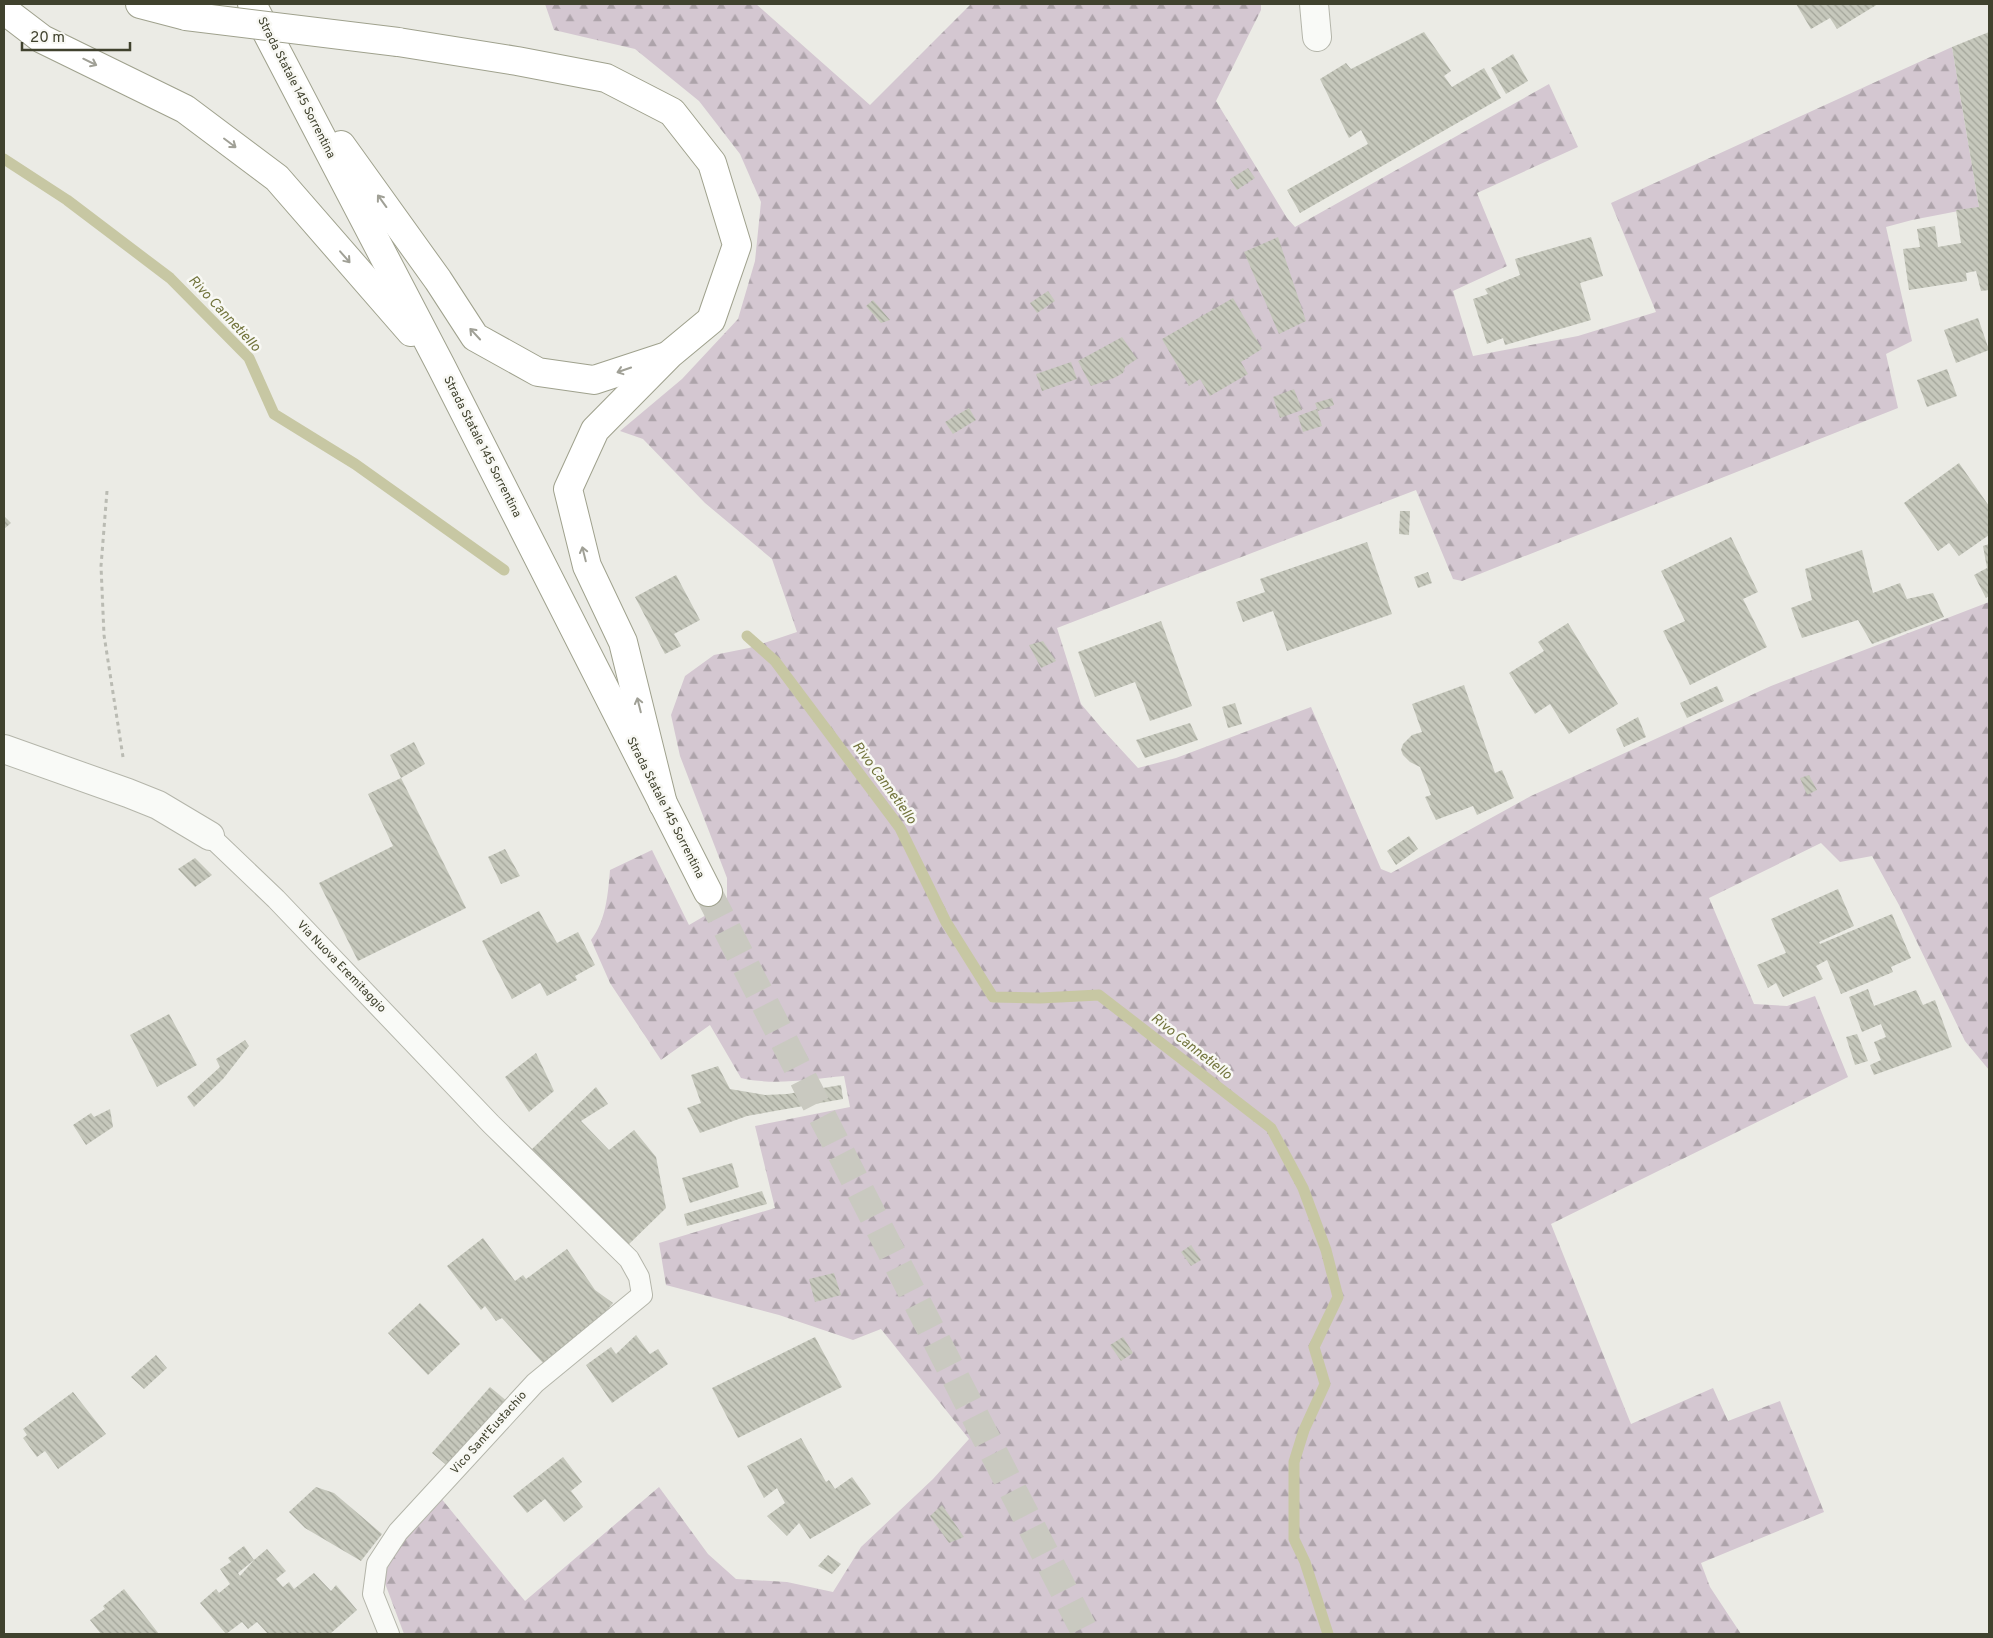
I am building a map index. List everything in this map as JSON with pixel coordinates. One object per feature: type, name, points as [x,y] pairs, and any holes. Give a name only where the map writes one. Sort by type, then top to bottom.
[{"type":"highway","points":[[140,4],[186,16],[398,42],[517,61],[606,78],[672,112],[712,163],[737,245],[711,320],[670,354],[595,430],[568,489],[587,566],[624,642],[663,804]]},
{"type":"highway","name":"Strada Statale 145 Sorrentina","points":[[252,4],[441,366],[708,892]]},
{"type":"highway","points":[[4,10],[42,39],[185,109],[277,178],[441,366]]},
{"type":"highway","points":[[284,64],[438,280],[475,337],[538,372],[594,380],[670,354]]},
{"type":"street","points":[[1314,4],[1316,37]]},
{"type":"street","name":"Via Nuova Eremitaggio","points":[[4,748],[128,792],[158,805],[210,836]]},
{"type":"lane","name":"Via Nuova Eremitaggio","points":[[210,836],[276,899],[491,1124],[629,1259]]},
{"type":"lane","name":"Vico Sant'Eustachio","points":[[389,1634],[373,1594],[377,1564],[398,1532],[535,1383],[642,1295],[639,1277],[629,1259]]},
{"type":"path","points":[[107,491],[101,566],[104,635],[128,792]]},
{"type":"green space","points":[[545,4],[756,4],[870,105],[971,4],[1261,4],[1261,10],[1216,101],[1287,218],[1295,227],[1549,84],[1578,147],[1477,193],[1507,266],[1453,291],[1473,356],[1578,336],[1656,312],[1611,203],[1952,47],[1979,207],[1886,227],[1912,341],[1886,354],[1898,408],[1462,581],[1453,579],[1416,490],[1057,628],[1081,704],[1138,768],[1176,758],[1311,707],[1381,869],[1391,873],[1531,796],[1771,686],[1989,602],[1989,1070],[1965,1041],[1899,905],[1872,856],[1840,862],[1821,843],[1709,898],[1754,1004],[1787,1006],[1815,996],[1848,1077],[1551,1224],[1631,1424],[1713,1388],[1728,1421],[1780,1401],[1824,1512],[1701,1563],[1710,1587],[1741,1634],[404,1634],[383,1578],[396,1548],[440,1497],[525,1601],[659,1487],[708,1554],[736,1579],[787,1582],[833,1592],[861,1547],[933,1479],[969,1439],[881,1329],[853,1340],[779,1315],[666,1285],[659,1243],[775,1208],[755,1126],[850,1107],[844,1076],[780,1082],[741,1078],[710,1025],[661,1060],[610,983],[591,940],[603,916],[610,870],[652,850],[689,925],[727,903],[727,878],[680,756],[671,715],[685,676],[714,655],[749,648],[797,632],[772,559],[705,503],[643,439],[620,431],[682,379],[738,319],[755,261],[761,202],[740,154],[699,101],[635,49],[554,30]]},
{"type":"building","points":[[1796,4],[1878,4],[1837,29],[1830,18],[1811,29]]},
{"type":"building","points":[[1424,32],[1451,71],[1444,76],[1452,87],[1484,68],[1501,98],[1300,213],[1287,190],[1368,144],[1361,130],[1349,138],[1320,79],[1346,63],[1351,69]]},
{"type":"building","points":[[1989,32],[1989,290],[1981,291],[1976,271],[1966,273],[1967,281],[1909,290],[1903,249],[1920,247],[1917,229],[1935,226],[1938,247],[1961,243],[1956,210],[1979,207],[1952,47]]},
{"type":"building","points":[[1513,54],[1528,81],[1506,94],[1491,68]]},
{"type":"building","points":[[1248,168],[1255,178],[1237,190],[1230,179]]},
{"type":"building","points":[[1278,237],[1306,321],[1279,334],[1244,252]]},
{"type":"building","points":[[1591,237],[1603,276],[1580,283],[1591,320],[1505,345],[1503,338],[1487,344],[1473,299],[1488,294],[1485,289],[1520,275],[1515,259]]},
{"type":"building","points":[[1048,291],[1055,301],[1037,313],[1030,303]]},
{"type":"building","points":[[1233,298],[1262,349],[1241,362],[1248,374],[1210,396],[1200,379],[1189,386],[1162,339]]},
{"type":"building","points":[[873,300],[890,320],[881,323],[866,306]]},
{"type":"building","points":[[1978,318],[1989,350],[1956,363],[1944,330]]},
{"type":"building","points":[[1122,337],[1137,359],[1125,367],[1123,373],[1091,386],[1078,361]]},
{"type":"building","points":[[1071,362],[1077,379],[1042,391],[1036,374]]},
{"type":"building","points":[[1947,369],[1957,396],[1927,407],[1917,380]]},
{"type":"building","points":[[1294,389],[1302,410],[1280,418],[1273,397]]},
{"type":"building","points":[[1332,398],[1334,405],[1318,411],[1315,403]]},
{"type":"building","points":[[969,408],[976,420],[953,434],[945,422]]},
{"type":"building","points":[[1317,409],[1322,426],[1303,432],[1298,416]]},
{"type":"building","points":[[1959,463],[1989,506],[1989,535],[1959,556],[1949,543],[1938,551],[1904,503]]},
{"type":"building","points":[[1400,511],[1410,511],[1409,535],[1399,534]]},
{"type":"building","points":[[4,516],[11,523],[4,529]]},
{"type":"building","points":[[1731,537],[1758,592],[1743,599],[1767,647],[1690,685],[1663,631],[1685,621],[1661,571]]},
{"type":"building","points":[[1367,542],[1392,614],[1287,651],[1273,611],[1243,622],[1236,602],[1265,592],[1260,579]]},
{"type":"building","points":[[1989,544],[1989,596],[1986,598],[1974,575],[1987,568],[1983,546]]},
{"type":"building","points":[[1862,550],[1873,593],[1900,583],[1907,599],[1933,593],[1944,617],[1872,644],[1858,620],[1802,638],[1791,608],[1812,600],[1805,569]]},
{"type":"building","points":[[1428,572],[1432,583],[1418,588],[1414,577]]},
{"type":"building","points":[[676,575],[700,620],[674,634],[681,646],[665,654],[635,597]]},
{"type":"building","points":[[1161,621],[1192,706],[1150,721],[1135,682],[1095,697],[1078,652]]},
{"type":"building","points":[[1568,623],[1618,704],[1569,734],[1550,704],[1535,714],[1509,673],[1544,651],[1538,642]]},
{"type":"building","points":[[1043,641],[1056,661],[1041,668],[1029,645]]},
{"type":"building","points":[[1464,685],[1495,773],[1502,770],[1514,798],[1477,815],[1473,806],[1436,820],[1425,797],[1431,795],[1420,767],[1410,762],[1401,750],[1403,744],[1412,735],[1422,732],[1412,704]]},
{"type":"building","points":[[1717,686],[1724,701],[1687,718],[1680,703]]},
{"type":"building","points":[[1235,703],[1242,724],[1228,728],[1222,707]]},
{"type":"building","points":[[1638,717],[1646,737],[1624,747],[1616,729]]},
{"type":"building","points":[[1190,723],[1198,740],[1145,758],[1136,740]]},
{"type":"building","points":[[414,742],[425,764],[401,778],[390,755]]},
{"type":"building","points":[[1809,775],[1817,790],[1807,795],[1800,778]]},
{"type":"building","points":[[401,778],[466,908],[358,961],[319,883],[393,846],[368,794]]},
{"type":"building","points":[[1409,836],[1418,849],[1396,865],[1387,851]]},
{"type":"building","points":[[505,849],[520,876],[501,884],[488,857]]},
{"type":"building","points":[[195,858],[212,875],[195,887],[178,869]]},
{"type":"building","points":[[1838,889],[1854,926],[1819,942],[1820,944],[1892,914],[1911,958],[1891,967],[1893,972],[1841,994],[1827,960],[1816,966],[1823,979],[1783,997],[1776,983],[1768,988],[1757,965],[1786,953],[1771,919]]},
{"type":"building","points":[[539,911],[557,943],[578,932],[595,965],[575,976],[577,980],[547,996],[540,983],[512,999],[482,941]]},
{"type":"building","points":[[1868,989],[1874,1006],[1916,990],[1923,1005],[1935,1000],[1952,1047],[1874,1075],[1870,1065],[1881,1060],[1874,1042],[1886,1037],[1881,1024],[1862,1032],[1849,997]]},
{"type":"building","points":[[169,1014],[197,1065],[157,1087],[130,1035]]},
{"type":"building","points":[[1857,1034],[1868,1061],[1855,1065],[1846,1037]]},
{"type":"building","points":[[245,1040],[249,1046],[223,1079],[194,1107],[187,1097],[220,1067],[216,1059]]},
{"type":"building","points":[[536,1053],[554,1091],[529,1112],[505,1077]]},
{"type":"building","points":[[718,1066],[730,1089],[765,1095],[787,1094],[841,1085],[843,1099],[747,1116],[700,1133],[687,1108],[701,1103],[691,1075]]},
{"type":"building","points":[[596,1087],[608,1104],[581,1121],[609,1150],[634,1130],[656,1157],[666,1208],[627,1246],[529,1152]]},
{"type":"building","points":[[110,1109],[113,1127],[86,1145],[73,1125],[91,1113],[94,1117]]},
{"type":"building","points":[[732,1163],[739,1187],[690,1203],[682,1178]]},
{"type":"building","points":[[762,1191],[767,1204],[687,1226],[684,1214]]},
{"type":"building","points":[[483,1238],[515,1281],[523,1275],[526,1279],[567,1249],[595,1290],[613,1303],[588,1332],[543,1363],[502,1318],[496,1321],[485,1306],[481,1310],[447,1266]]},
{"type":"building","points":[[1191,1245],[1201,1260],[1191,1266],[1181,1252]]},
{"type":"building","points":[[834,1273],[841,1295],[815,1302],[809,1279]]},
{"type":"building","points":[[420,1303],[460,1344],[428,1375],[388,1333]]},
{"type":"building","points":[[636,1335],[650,1354],[658,1349],[668,1364],[612,1403],[586,1365],[611,1347],[616,1354]]},
{"type":"building","points":[[815,1337],[842,1387],[738,1438],[712,1388]]},
{"type":"building","points":[[1123,1337],[1133,1353],[1121,1361],[1110,1345]]},
{"type":"building","points":[[156,1355],[167,1368],[144,1389],[131,1377]]},
{"type":"building","points":[[490,1387],[508,1402],[451,1469],[432,1453]]},
{"type":"building","points":[[73,1392],[106,1434],[58,1469],[45,1451],[37,1457],[23,1438],[27,1435],[23,1429]]},
{"type":"building","points":[[801,1438],[826,1482],[829,1480],[835,1489],[852,1477],[871,1504],[810,1539],[799,1523],[787,1536],[767,1516],[785,1503],[777,1488],[764,1498],[747,1466]]},
{"type":"building","points":[[563,1457],[582,1482],[571,1491],[583,1507],[564,1522],[545,1499],[527,1513],[513,1496]]},
{"type":"building","points":[[316,1487],[334,1493],[382,1534],[361,1561],[305,1528],[289,1512]]},
{"type":"building","points":[[942,1505],[964,1537],[949,1543],[930,1516]]},
{"type":"building","points":[[244,1546],[254,1560],[267,1549],[286,1571],[276,1579],[283,1587],[289,1582],[294,1589],[314,1573],[331,1591],[336,1585],[357,1610],[330,1634],[268,1634],[257,1622],[248,1629],[242,1622],[226,1634],[200,1603],[216,1589],[219,1593],[230,1584],[220,1569],[231,1562],[228,1558]],"holes":[[[254,1560],[240,1576],[238,1573]]]},
{"type":"building","points":[[828,1555],[841,1564],[832,1574],[818,1566]]},
{"type":"building","points":[[124,1589],[159,1634],[101,1634],[90,1620],[105,1609],[103,1606]]},
{"type":"waterway","name":"Rivo Cannetiello","points":[[4,159],[67,200],[170,278],[249,358],[274,414],[355,464],[504,570]]},
{"type":"waterway","name":"Rivo Cannetiello","points":[[747,636],[775,661],[900,828],[946,922],[993,997],[1040,998],[1099,995],[1271,1128],[1303,1188],[1326,1250],[1338,1297],[1314,1347],[1325,1384],[1304,1430],[1294,1462],[1294,1539],[1305,1562],[1328,1634]]},
{"type":"tunnel","points":[[708,892],[1086,1634]]}]
